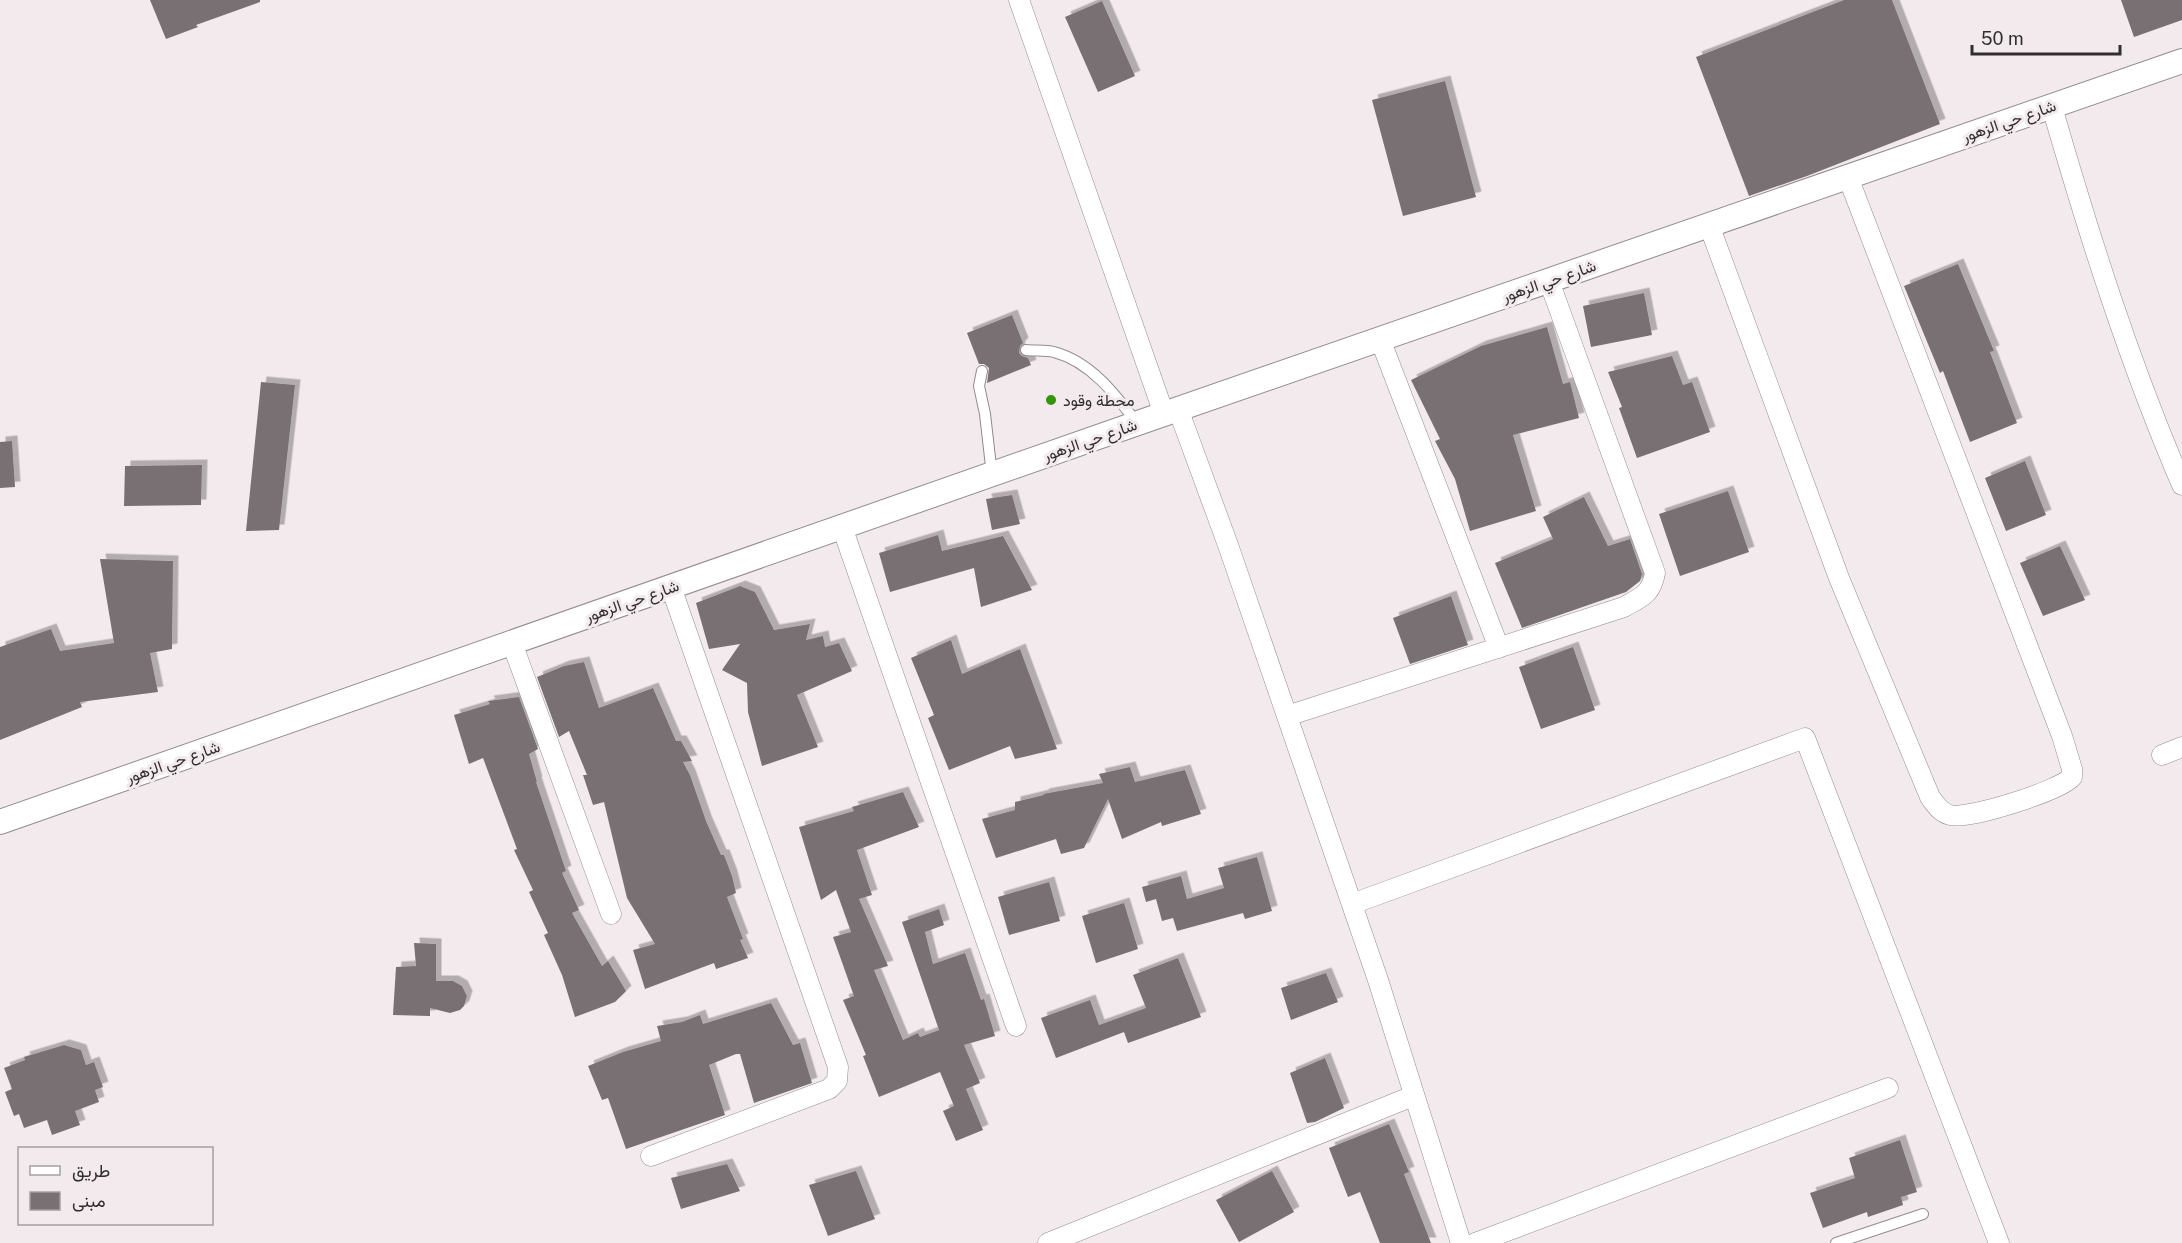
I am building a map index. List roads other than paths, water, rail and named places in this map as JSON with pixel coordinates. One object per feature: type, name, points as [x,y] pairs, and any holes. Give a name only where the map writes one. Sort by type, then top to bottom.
[{"type":"street","points":[[1019,0],[1171,412],[1287,716],[1378,980],[1461,1243]]},
{"type":"street","name":"شارع حي الزهور","points":[[0,822],[1138,423],[2182,61]]},
{"type":"street","points":[[2052,106],[2088,232],[2135,369],[2182,485]]},
{"type":"street","points":[[1709,225],[1839,578],[1930,797],[1939,810],[1952,816],[1973,815],[2057,788],[2072,777],[2062,736],[1848,177]]},
{"type":"street","points":[[1287,716],[1624,607],[1645,595],[1653,586],[1654,573],[1550,280]]},
{"type":"street","points":[[1380,339],[1499,648]]},
{"type":"street","points":[[842,527],[1016,1026]]},
{"type":"street","points":[[651,1156],[829,1089],[837,1081],[838,1067],[671,587]]},
{"type":"street","points":[[512,643],[611,914]]},
{"type":"street","points":[[1352,904],[1805,738],[1999,1243]]},
{"type":"street","points":[[2162,754],[2182,747]]},
{"type":"street","points":[[1475,1243],[1888,1088]]},
{"type":"street","points":[[1048,1243],[1077,1238],[1413,1096]]},
{"type":"lane","points":[[1026,350],[1051,351],[1072,358],[1108,386],[1138,423]]},
{"type":"lane","points":[[982,371],[979,386],[986,414],[992,475]]},
{"type":"lane","points":[[1836,1243],[1923,1214]]},
{"type":"place","name":"محطة وقود","points":[[1051,400]]}]
